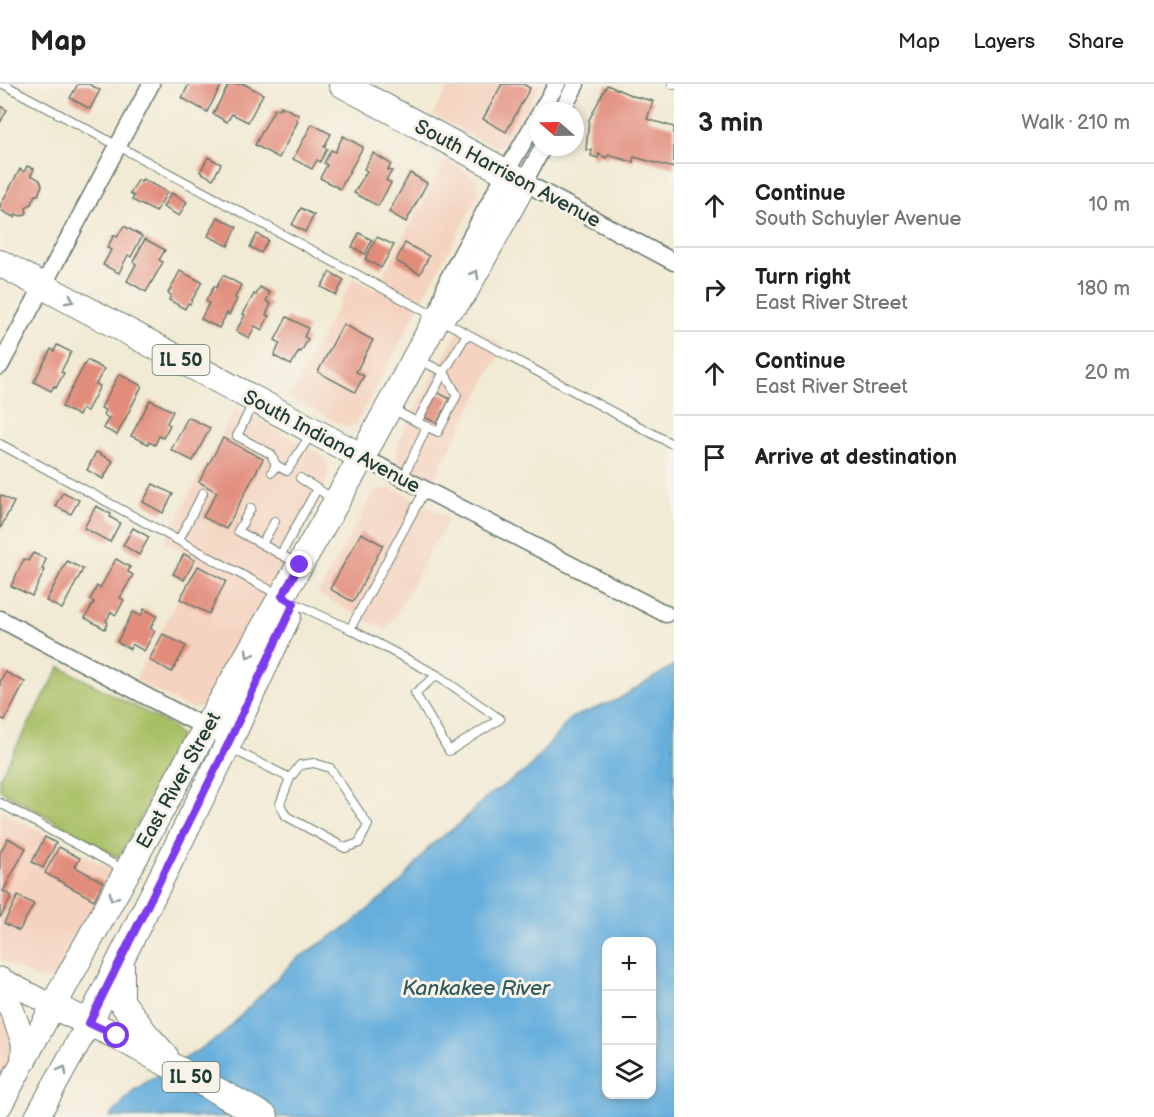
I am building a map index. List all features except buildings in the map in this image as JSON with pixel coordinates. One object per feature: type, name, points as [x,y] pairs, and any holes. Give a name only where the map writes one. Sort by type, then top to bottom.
[{"type":"main road","name":"South Harrison Avenue","points":[[342,84],[515,177]]},
{"type":"main road","name":"East River Street","points":[[3,1094],[23,1062],[206,728],[288,599],[437,318],[456,303],[465,291],[515,177]]},
{"type":"main road","name":"South Indiana Avenue","points":[[0,263],[362,458]]},
{"type":"main road","name":"East River Street","points":[[37,1117],[89,1023],[228,744],[288,599],[291,560],[327,495],[362,458]]},
{"type":"main road","points":[[122,957],[121,1001],[146,1035],[175,1068]]},
{"type":"main road","points":[[0,992],[11,1008],[24,1043],[23,1062]]},
{"type":"main road","name":"IL 50","points":[[53,1006],[117,1036],[265,1117]]},
{"type":"street","points":[[0,366],[151,84]]},
{"type":"street","points":[[547,102],[557,84]]},
{"type":"street","points":[[567,102],[576,84]]},
{"type":"street","name":"East River Street","points":[[515,177],[530,138]]},
{"type":"street","name":"East River Street","points":[[515,177],[535,156]]},
{"type":"street","name":"South Harrison Avenue","points":[[515,177],[674,262]]},
{"type":"street","name":"South Indiana Avenue","points":[[362,458],[666,614]]},
{"type":"street","points":[[0,619],[206,728],[228,744]]},
{"type":"street","points":[[0,978],[53,1006]]},
{"type":"lane","points":[[3,84],[670,443]]},
{"type":"lane","points":[[417,422],[467,334]]},
{"type":"lane","points":[[389,407],[438,432],[457,395],[444,372],[416,358]]},
{"type":"lane","points":[[255,400],[237,436],[271,454],[274,468],[287,471],[298,482],[327,495]]},
{"type":"lane","points":[[403,478],[427,426]]},
{"type":"lane","points":[[287,471],[313,431]]},
{"type":"lane","points":[[0,444],[288,599],[437,675],[500,720],[449,751],[415,693],[437,675]]},
{"type":"lane","points":[[350,629],[425,490]]},
{"type":"lane","points":[[179,540],[203,493]]},
{"type":"lane","points":[[251,508],[238,531],[291,560]]},
{"type":"lane","points":[[262,544],[275,521]]},
{"type":"lane","points":[[228,744],[290,778]]},
{"type":"lane","points":[[314,763],[330,768],[368,825],[359,843],[345,848],[286,816],[280,804],[290,778],[300,765],[314,763]]},
{"type":"lane","points":[[0,803],[128,871]]},
{"type":"shaded area","points":[[450,84],[541,84],[508,142],[500,147],[494,147],[433,115]]},
{"type":"shaded area","points":[[446,160],[474,177],[479,185],[479,194],[356,424],[350,427],[344,426],[290,397],[353,278],[375,290]]},
{"type":"shaded area","points":[[463,323],[504,346],[432,483],[402,466],[398,460],[399,440]]},
{"type":"shaded area","points":[[236,407],[322,455],[329,471],[323,491],[208,700],[202,707],[192,708],[135,680],[199,560],[165,541]]},
{"type":"shaded area","points":[[390,488],[400,491],[449,518],[387,631],[318,594],[374,493],[380,489]]},
{"type":"shaded area","points":[[0,810],[117,873],[58,976],[52,980],[36,978],[0,959]]},
{"type":"shaded area","points":[[0,1002],[12,1015],[14,1061],[0,1090]]},
{"type":"green space","points":[[60,667],[168,724],[179,734],[181,741],[176,746],[174,756],[119,858],[0,790],[0,777]]},
{"type":"water","name":"Kankakee River","points":[[674,665],[674,1115],[672,1117],[110,1117],[134,1090],[221,1036],[295,960],[351,924],[402,881],[431,845],[461,823],[485,798],[527,770],[571,718],[617,700]]},
{"type":"route","points":[[117,1036],[89,1023],[227,746],[294,603],[282,596],[300,565]]}]
